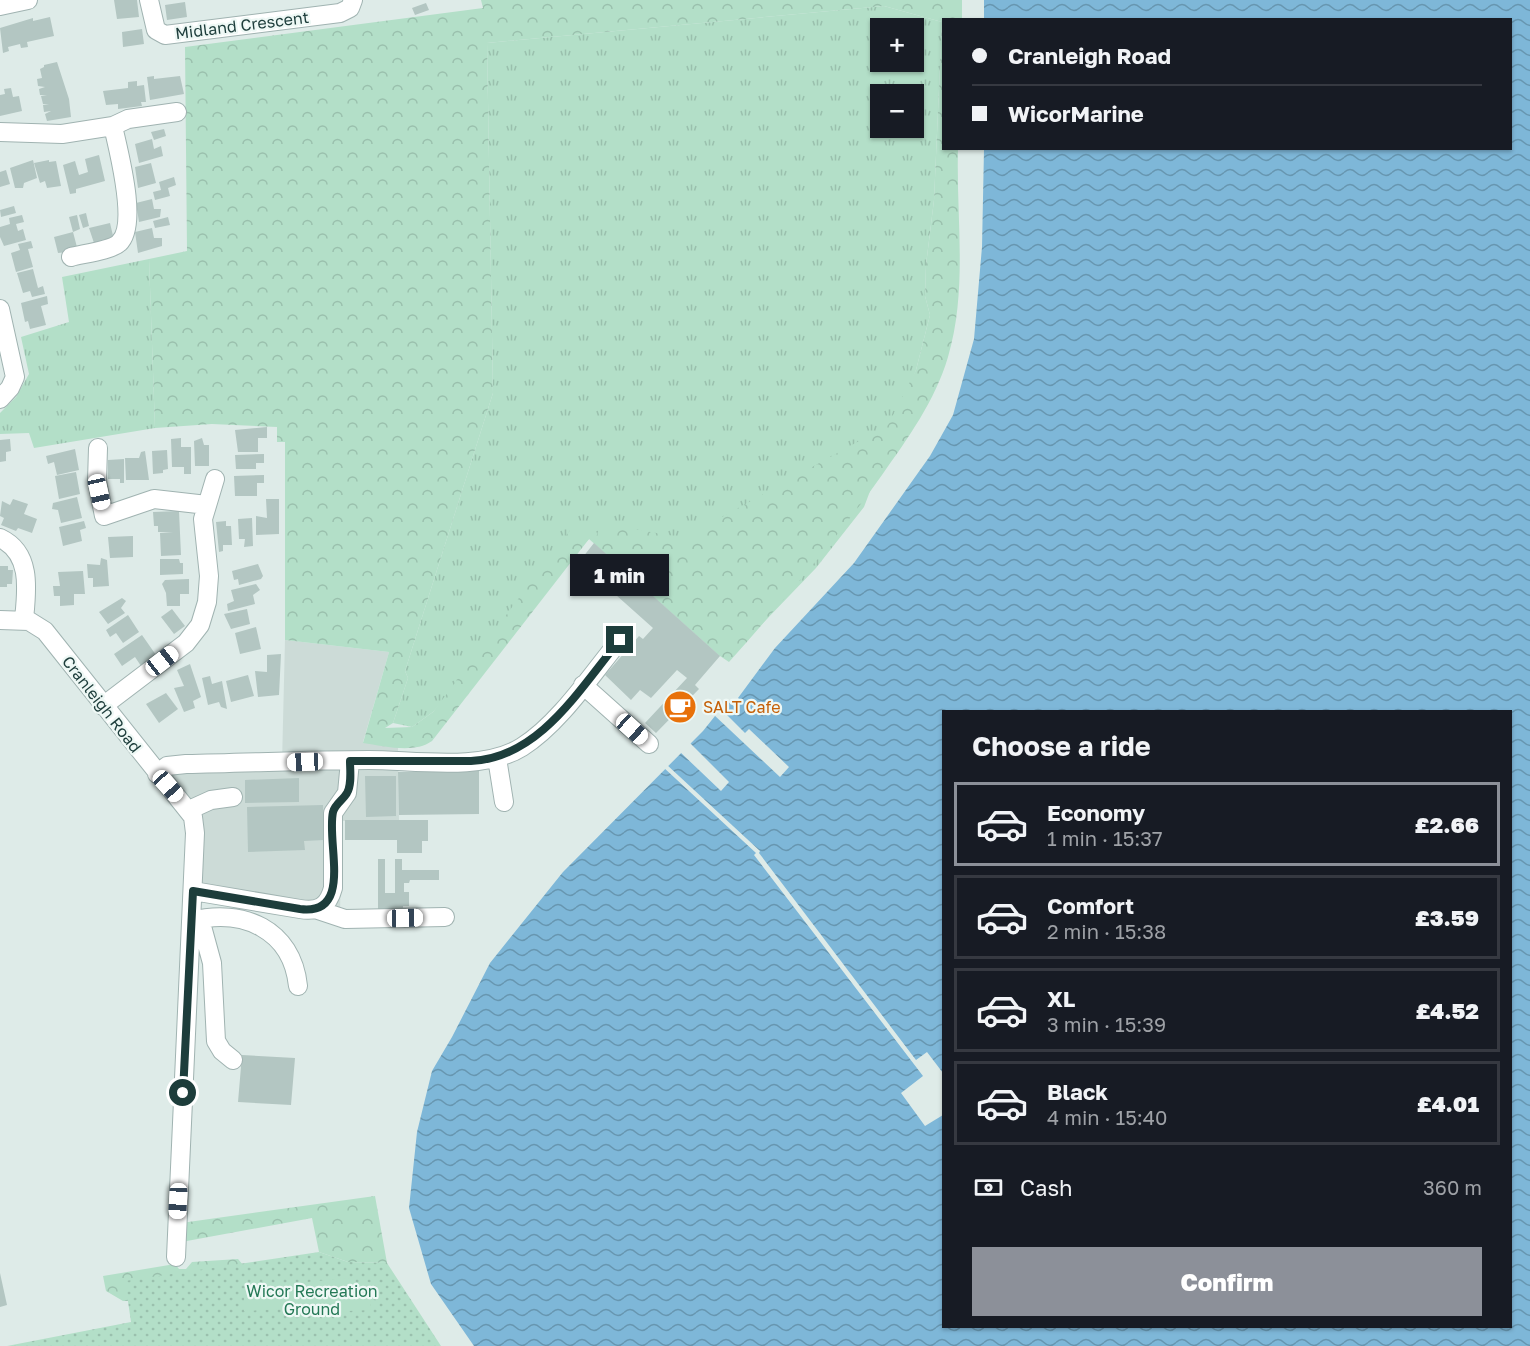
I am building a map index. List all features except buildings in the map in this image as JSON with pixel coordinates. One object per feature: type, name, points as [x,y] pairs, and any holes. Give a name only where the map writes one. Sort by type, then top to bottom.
[{"type":"street","name":"Midland Crescent","points":[[149,0],[156,30],[165,35],[340,13],[351,8],[353,0]]},
{"type":"street","points":[[0,132],[62,134],[113,126],[128,119],[177,112]]},
{"type":"street","points":[[71,257],[118,245],[124,238],[127,226],[126,188],[113,126]]},
{"type":"street","points":[[0,309],[15,377],[10,388],[0,399]]},
{"type":"street","points":[[98,448],[97,481],[104,516],[154,499],[207,505]]},
{"type":"street","points":[[103,706],[186,643],[200,625],[207,602],[209,576],[203,528],[215,479]]},
{"type":"street","points":[[0,538],[17,551],[25,568],[27,584],[24,619],[0,620]]},
{"type":"street","name":"Cranleigh Road","points":[[24,619],[45,631],[157,774],[189,810]]},
{"type":"street","points":[[157,774],[167,766],[180,765],[471,761],[497,758],[520,748],[536,737],[620,640]]},
{"type":"street","points":[[583,685],[649,744]]},
{"type":"street","points":[[497,758],[504,802]]},
{"type":"street","points":[[318,910],[327,903],[333,888],[333,813],[347,793],[350,761]]},
{"type":"street","points":[[176,1250],[195,920],[193,891],[195,833],[189,810],[211,800],[233,797]]},
{"type":"street","points":[[193,891],[318,910],[345,919],[445,917]]},
{"type":"street","points":[[195,920],[241,918],[260,926],[289,951],[298,986]]},
{"type":"street","points":[[195,920],[212,963],[216,1041],[222,1051],[233,1060]]},
{"type":"shaded area","points":[[285,640],[389,652],[363,742],[398,747],[399,820],[341,821],[340,922],[192,896],[185,804],[167,766],[282,763]]},
{"type":"green space","points":[[481,0],[962,0],[962,18],[942,18],[942,22],[884,6],[487,43],[493,393],[405,671],[408,678],[393,723],[385,728],[412,727],[433,712],[574,525],[589,539],[432,741],[417,747],[389,747],[363,743],[389,652],[285,640],[285,442],[277,442],[277,427],[212,424],[155,428],[149,259],[187,251],[185,47],[483,8]]},
{"type":"green space","points":[[884,6],[942,22],[934,200],[926,265],[925,296],[930,315],[916,370],[864,507],[816,568],[763,623],[720,656],[589,539],[433,712],[412,727],[393,723],[408,678],[405,671],[493,393],[487,43]]},
{"type":"green space","points":[[942,22],[942,150],[958,150],[960,253],[958,306],[948,357],[928,404],[892,461],[827,547],[729,662],[594,543],[601,523],[684,538],[888,425],[916,370],[930,315],[925,296],[926,265],[934,200]]},
{"type":"green space","points":[[149,259],[155,428],[34,448],[29,433],[0,434],[0,413],[16,397],[29,374],[21,337],[69,322],[62,277]]},
{"type":"green space","points":[[375,1196],[387,1263],[348,1262],[319,1252],[312,1218],[176,1243],[181,1223]]},
{"type":"green space","name":"Wicor Recreation Ground","points":[[319,1252],[348,1262],[387,1263],[441,1346],[7,1346],[131,1322],[125,1281]]},
{"type":"green space","points":[[238,1259],[248,1271],[213,1346],[156,1300],[123,1301],[106,1291],[103,1276],[175,1264],[179,1269],[186,1269],[192,1262]]},
{"type":"green space","points":[[350,1278],[350,1283],[369,1282],[371,1310],[326,1312],[325,1307],[244,1311],[244,1288]]},
{"type":"water","points":[[984,0],[1530,0],[1530,1346],[474,1346],[431,1284],[409,1208],[417,1132],[432,1071],[490,963],[563,872],[703,731],[727,701],[735,707],[741,701],[738,698],[775,648],[854,563],[930,456],[953,415],[974,339],[982,247],[984,150],[1512,150],[1512,18],[984,18]]},
{"type":"pier","points":[[719,707],[745,733],[749,729],[789,767],[780,777],[713,714]]},
{"type":"pier","points":[[688,741],[729,782],[721,791],[679,751]]},
{"type":"pier","points":[[666,764],[760,851],[759,853],[916,1060],[927,1052],[942,1072],[942,1116],[925,1126],[901,1093],[923,1076],[754,855],[756,853],[663,767]]},
{"type":"place","name":"SALT Cafe","points":[[680,707]]},
{"type":"route","points":[[183,1093],[193,891],[309,911],[318,910],[327,903],[333,888],[333,813],[347,793],[350,761],[471,761],[491,760],[510,753],[527,744],[542,731],[620,640]]}]
